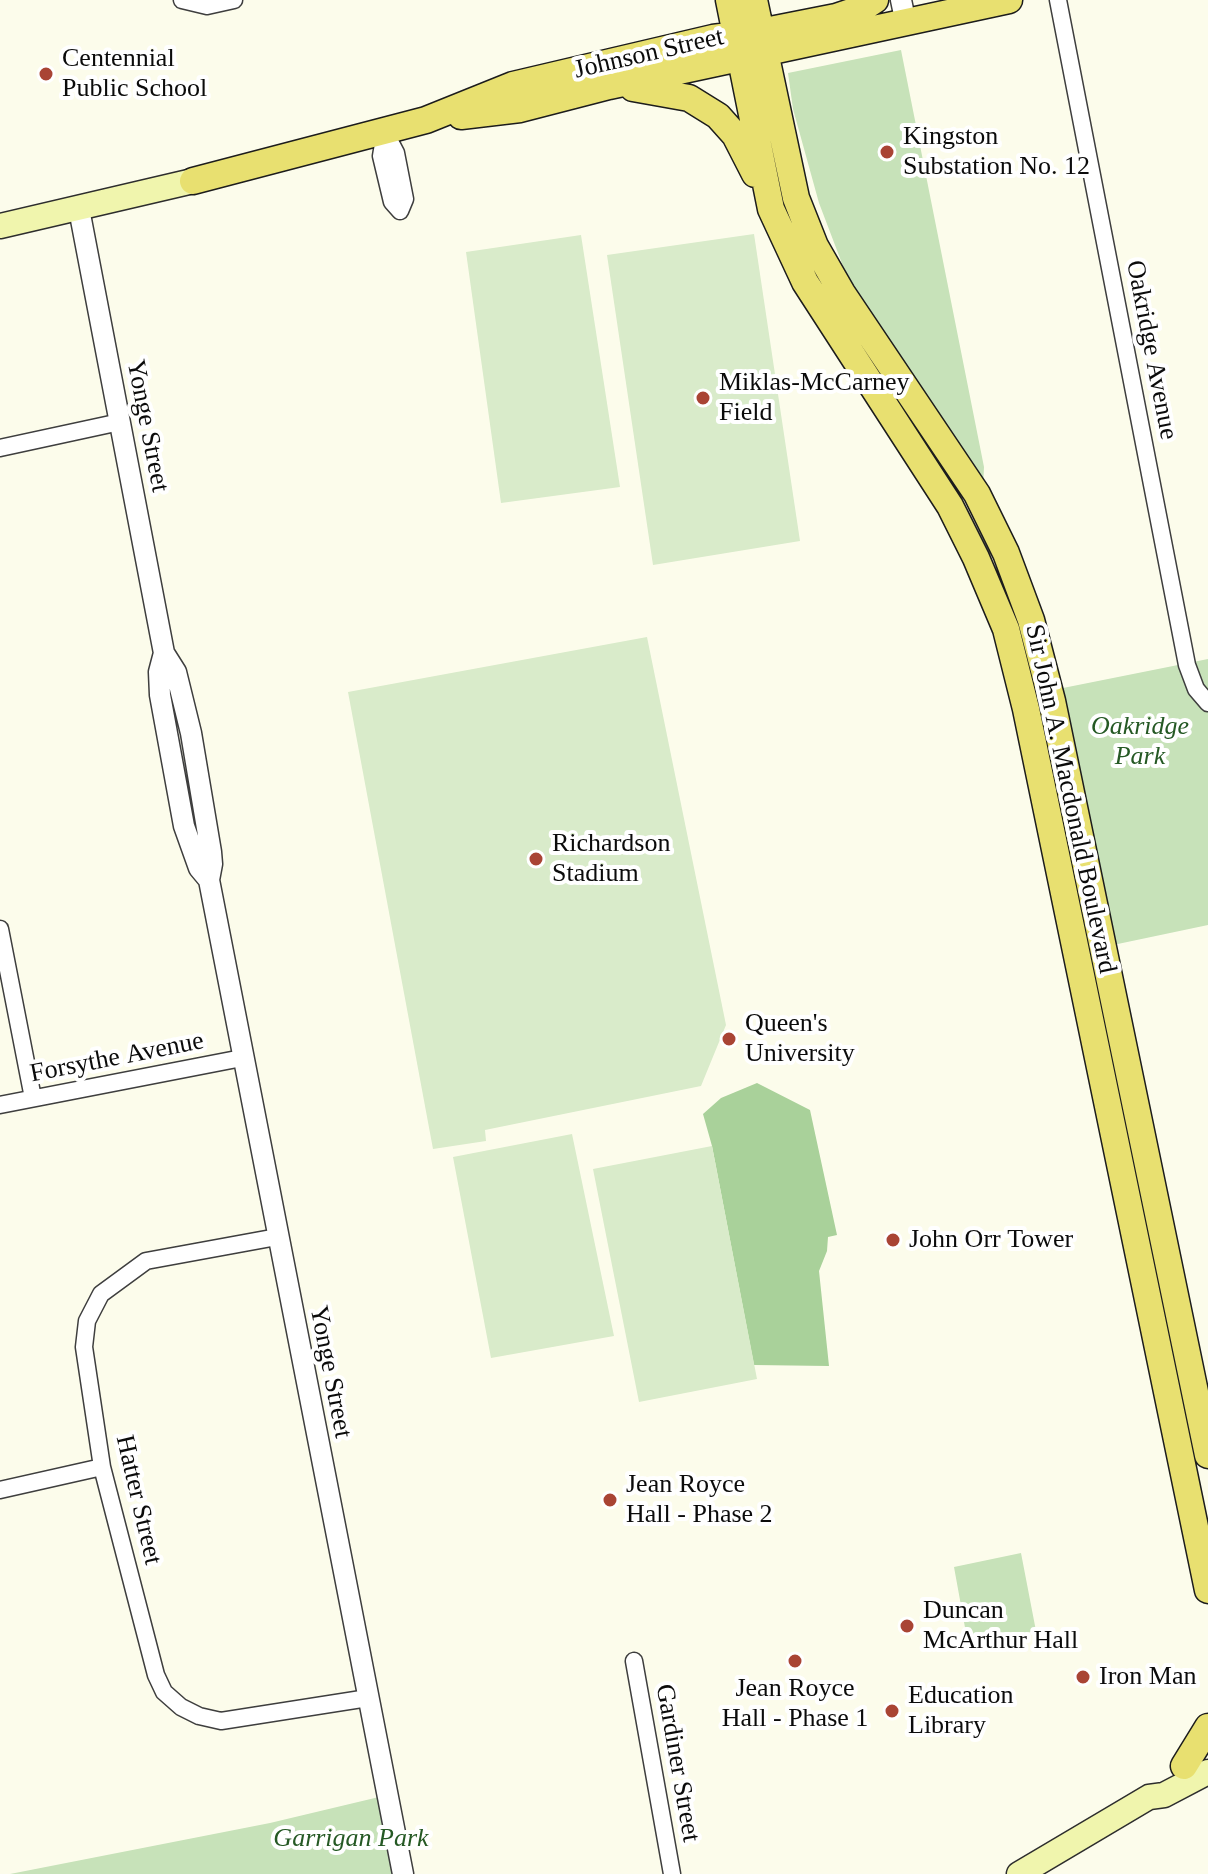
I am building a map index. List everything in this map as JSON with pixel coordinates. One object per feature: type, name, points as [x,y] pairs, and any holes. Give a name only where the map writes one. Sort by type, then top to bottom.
[{"type":"main road","name":"Sir John A. Macdonald Boulevard","points":[[729,0],[750,44],[796,198],[815,246],[842,293],[977,494],[1006,553],[1031,620],[1052,701],[1208,1455]]},
{"type":"main road","name":"Sir John A. Macdonald Boulevard","points":[[754,0],[750,44],[771,209],[805,282],[950,506],[1006,629],[1026,709],[1208,1590]]},
{"type":"main road","name":"Johnson Street","points":[[426,120],[520,109],[609,86],[836,17],[863,8],[875,0]]},
{"type":"main road","name":"Johnson Street","points":[[0,226],[385,132],[426,120],[513,85],[750,44],[903,12],[1009,0]]},
{"type":"main road","points":[[609,86],[668,92],[689,98],[718,116],[735,135],[771,209]]},
{"type":"main road","points":[[1196,1769],[1208,1727]]},
{"type":"main road","points":[[1019,1874],[1149,1797],[1154,1785],[1196,1769],[1208,1753]]},
{"type":"street","points":[[182,0],[207,6],[234,0]]},
{"type":"street","name":"Oakridge Avenue","points":[[1058,0],[1187,665],[1196,689],[1208,703]]},
{"type":"street","name":"Yonge Street","points":[[79,209],[164,653],[176,672],[191,733],[211,852],[209,880],[242,1058],[403,1874]]},
{"type":"street","points":[[0,448],[120,422]]},
{"type":"street","points":[[0,929],[33,1098]]},
{"type":"street","name":"Forsythe Avenue","points":[[0,1105],[242,1058]]},
{"type":"street","name":"Hatter Street","points":[[277,1237],[146,1261],[101,1294],[87,1321],[84,1347],[102,1467],[156,1675],[164,1692],[181,1707],[199,1716],[221,1721],[368,1698]]},
{"type":"street","points":[[0,1490],[102,1467]]},
{"type":"street","name":"Gardiner Street","points":[[634,1661],[672,1874]]},
{"type":"green space","points":[[901,50],[984,467],[983,488],[875,325],[846,274],[819,203],[793,109],[788,73]]},
{"type":"green space","name":"Miklas-McCarney Field","points":[[754,234],[800,541],[653,565],[607,255]]},
{"type":"green space","points":[[581,235],[620,487],[501,503],[466,252]]},
{"type":"green space","name":"Richardson Stadium","points":[[647,637],[726,1025],[701,1086],[485,1130],[486,1141],[433,1149],[348,692]]},
{"type":"green space","name":"Oakridge Park","points":[[1208,659],[1208,925],[1113,945],[1058,689]]},
{"type":"green space","points":[[757,1083],[810,1110],[837,1235],[828,1237],[827,1251],[819,1271],[829,1366],[754,1365],[712,1146],[703,1114],[721,1098]]},
{"type":"green space","points":[[572,1134],[614,1336],[491,1358],[453,1157]]},
{"type":"green space","points":[[712,1146],[757,1379],[639,1402],[593,1169]]},
{"type":"green space","points":[[1021,1553],[1036,1631],[968,1644],[954,1567]]},
{"type":"green space","name":"Garrigan Park","points":[[379,1797],[393,1874],[10,1874],[270,1823]]},
{"type":"place","name":"Centennial Public School","points":[[46,74]]},
{"type":"place","name":"Kingston Substation No. 12","points":[[887,152]]},
{"type":"place","name":"Miklas-McCarney Field","points":[[703,398]]},
{"type":"place","name":"Richardson Stadium","points":[[536,859]]},
{"type":"place","name":"Queen's University","points":[[729,1039]]},
{"type":"place","name":"John Orr Tower","points":[[893,1240]]},
{"type":"place","name":"Jean Royce Hall - Phase 2","points":[[610,1500]]},
{"type":"place","name":"Duncan McArthur Hall","points":[[907,1626]]},
{"type":"place","name":"Jean Royce Hall - Phase 1","points":[[795,1661]]},
{"type":"place","name":"Iron Man","points":[[1083,1677]]},
{"type":"place","name":"Education Library","points":[[892,1711]]}]
